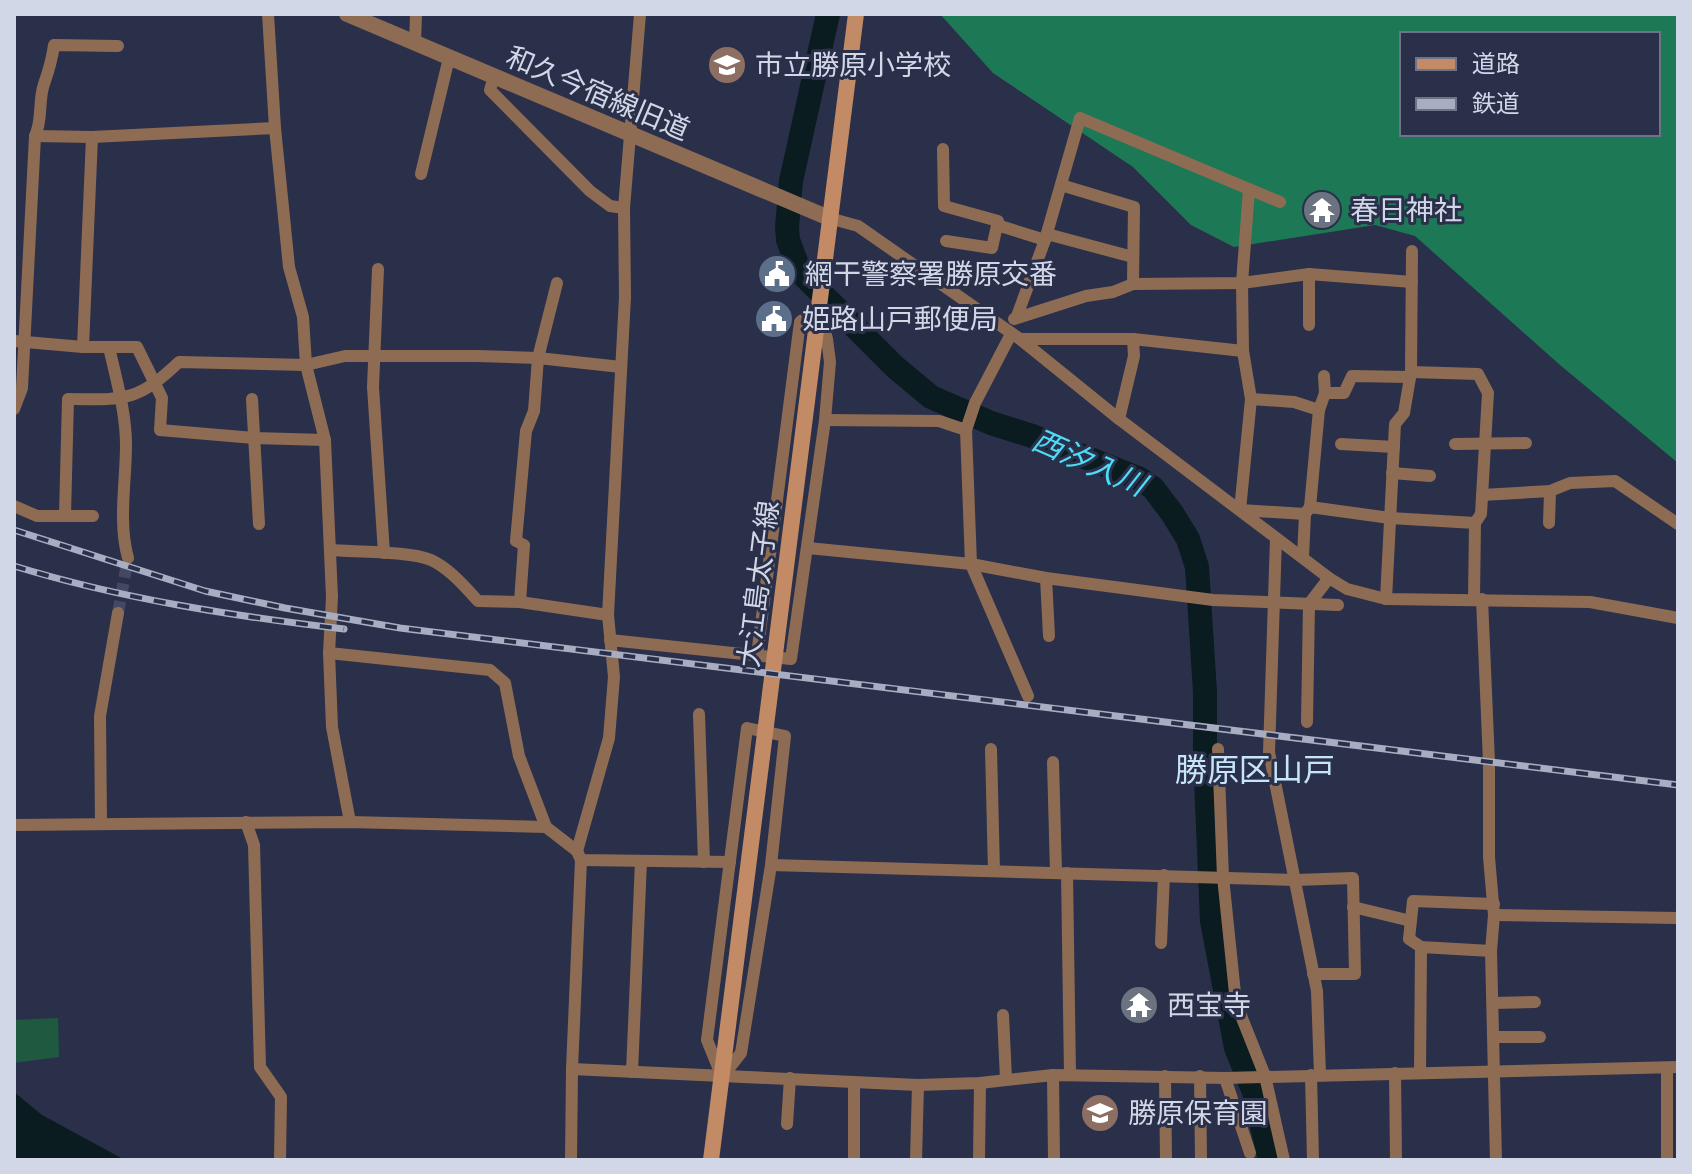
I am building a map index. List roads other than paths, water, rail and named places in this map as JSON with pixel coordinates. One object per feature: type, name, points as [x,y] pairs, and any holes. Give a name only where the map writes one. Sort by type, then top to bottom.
[{"type":"main road","name":"大江島太子線","points":[[711,1160],[856,14]]},
{"type":"street","points":[[268,14],[275,128],[289,267],[303,317],[306,365],[325,440],[332,597],[329,653],[332,727],[350,822]]},
{"type":"street","name":"和久今宿線旧道","points":[[347,14],[829,218]]},
{"type":"street","points":[[571,1160],[579,855],[609,738],[614,677],[608,615],[625,297],[624,208],[640,14]]},
{"type":"street","points":[[415,43],[416,15]]},
{"type":"street","points":[[14,409],[22,388],[18,341],[35,136],[41,122],[43,86],[51,70],[54,45],[118,46]]},
{"type":"street","points":[[421,174],[449,58]]},
{"type":"street","points":[[494,77],[490,90],[590,191],[610,206],[624,208]]},
{"type":"street","points":[[1028,696],[971,564],[966,430],[975,403],[1011,334],[1046,237],[1080,118],[1280,202]]},
{"type":"street","points":[[35,136],[92,137],[275,128]]},
{"type":"street","points":[[83,347],[92,137]]},
{"type":"street","points":[[943,149],[944,206],[998,221],[992,248],[946,241]]},
{"type":"street","points":[[1061,185],[1134,207],[1133,284]]},
{"type":"street","points":[[1240,510],[1251,399],[1243,351],[1242,283],[1249,189]]},
{"type":"street","points":[[829,218],[858,226],[1011,334],[1119,419],[1347,589],[1386,599],[1590,602],[1678,618]]},
{"type":"street","points":[[997,225],[1133,257]]},
{"type":"street","points":[[1386,599],[1395,424],[1404,413],[1410,374],[1412,251]]},
{"type":"street","points":[[378,269],[373,387],[384,553]]},
{"type":"street","points":[[1017,316],[1133,284],[1242,283],[1309,274],[1412,282]]},
{"type":"street","points":[[1309,274],[1309,325]]},
{"type":"street","points":[[520,602],[524,545],[516,541],[526,431],[534,411],[538,358],[557,283]]},
{"type":"street","points":[[610,640],[791,659],[825,420],[830,362],[818,308],[800,322],[757,655]]},
{"type":"street","points":[[1011,334],[1133,339],[1243,351]]},
{"type":"street","points":[[1119,419],[1134,356],[1133,339]]},
{"type":"street","points":[[18,341],[83,347],[137,347],[162,398],[160,430],[325,440]]},
{"type":"street","points":[[109,347],[127,442],[123,541],[128,558]]},
{"type":"street","points":[[65,515],[68,399],[121,400],[156,385],[179,362],[306,365],[345,356],[373,356],[538,358],[621,367]]},
{"type":"street","points":[[795,358],[809,388],[830,362]]},
{"type":"street","points":[[1325,393],[1344,393],[1352,376],[1410,374],[1478,374],[1488,393],[1481,514],[1475,523],[1489,762],[1489,857],[1494,909],[1491,951],[1496,1160]]},
{"type":"street","points":[[1303,557],[1319,410],[1325,393],[1324,376]]},
{"type":"street","points":[[252,399],[259,524]]},
{"type":"street","points":[[1251,399],[1294,402],[1319,410]]},
{"type":"street","points":[[825,420],[939,421],[966,430]]},
{"type":"street","points":[[1455,444],[1526,443]]},
{"type":"street","points":[[1341,444],[1394,447]]},
{"type":"street","points":[[1392,473],[1430,476]]},
{"type":"street","points":[[1482,495],[1550,491],[1570,483],[1615,481],[1678,524]]},
{"type":"street","points":[[1549,523],[1550,491]]},
{"type":"street","points":[[14,506],[37,516],[93,516]]},
{"type":"street","points":[[1240,510],[1308,510],[1475,523]]},
{"type":"street","points":[[1276,538],[1269,752],[1317,991],[1313,1160]]},
{"type":"street","points":[[808,548],[971,564],[1046,578],[1213,600],[1338,605]]},
{"type":"street","points":[[330,550],[431,560],[459,580],[478,601],[520,602],[608,615]]},
{"type":"street","points":[[1046,578],[1049,636]]},
{"type":"street","points":[[1307,722],[1309,604],[1329,578]]},
{"type":"street","points":[[101,823],[100,716],[118,613]]},
{"type":"street","points":[[329,653],[490,670],[505,683],[519,756],[546,827],[579,855],[641,861],[730,862]]},
{"type":"street","points":[[699,714],[704,862]]},
{"type":"street","points":[[747,728],[785,736],[771,865],[741,1053],[722,1077],[707,1040],[747,728]]},
{"type":"street","points":[[991,749],[994,871]]},
{"type":"street","points":[[1218,749],[1223,877],[1236,1003],[1265,1076],[1284,1160]]},
{"type":"street","points":[[1053,762],[1062,872],[1070,1075]]},
{"type":"street","points":[[246,822],[254,845],[260,1067],[281,1097],[280,1160]]},
{"type":"street","points":[[14,825],[350,822],[546,827]]},
{"type":"street","points":[[632,1072],[641,861]]},
{"type":"street","points":[[771,865],[1296,880],[1353,878],[1355,974],[1313,974]]},
{"type":"street","points":[[1161,943],[1164,875]]},
{"type":"street","points":[[1491,951],[1421,947],[1409,939],[1413,901],[1494,909],[1678,918]]},
{"type":"street","points":[[1353,907],[1411,921]]},
{"type":"street","points":[[1420,1073],[1421,947]]},
{"type":"street","points":[[1493,1003],[1535,1002]]},
{"type":"street","points":[[1003,1015],[1006,1079]]},
{"type":"street","points":[[1494,1037],[1540,1037]]},
{"type":"street","points":[[572,1069],[918,1085],[980,1083],[1053,1075],[1225,1078],[1672,1068],[1667,1160]]},
{"type":"street","points":[[1395,1073],[1396,1160]]},
{"type":"street","points":[[1053,1075],[1054,1160]]},
{"type":"street","points":[[1165,1076],[1166,1160]]},
{"type":"street","points":[[1200,1076],[1201,1160]]},
{"type":"street","points":[[787,1124],[790,1078]]},
{"type":"street","points":[[1225,1078],[1250,1153]]},
{"type":"street","points":[[854,1082],[854,1160]]},
{"type":"street","points":[[979,1160],[980,1083]]},
{"type":"street","points":[[916,1160],[918,1085]]},
{"type":"waterway","name":"西汐入川","points":[[828,14],[791,181],[788,240],[800,272],[895,367],[931,397],[1140,479],[1153,488],[1188,539],[1197,567],[1205,692],[1212,921],[1236,1048],[1254,1092],[1270,1160]]},
{"type":"tunnel","points":[[118,613],[128,558]]},
{"type":"railway","points":[[14,530],[205,591],[400,628],[1678,785]]},
{"type":"railway","points":[[14,566],[96,588],[178,605],[344,629]]},
{"type":"place","name":"市立勝原小学校","points":[[727,65]]},
{"type":"place","name":"春日神社","points":[[1322,210]]},
{"type":"place","name":"網干警察署勝原交番","points":[[777,274]]},
{"type":"place","name":"姫路山戸郵便局","points":[[774,319]]},
{"type":"place","name":"西宝寺","points":[[1139,1005]]},
{"type":"place","name":"勝原保育園","points":[[1100,1113]]},
{"type":"district","name":"勝原区山戸","points":[[1255,770]]}]
